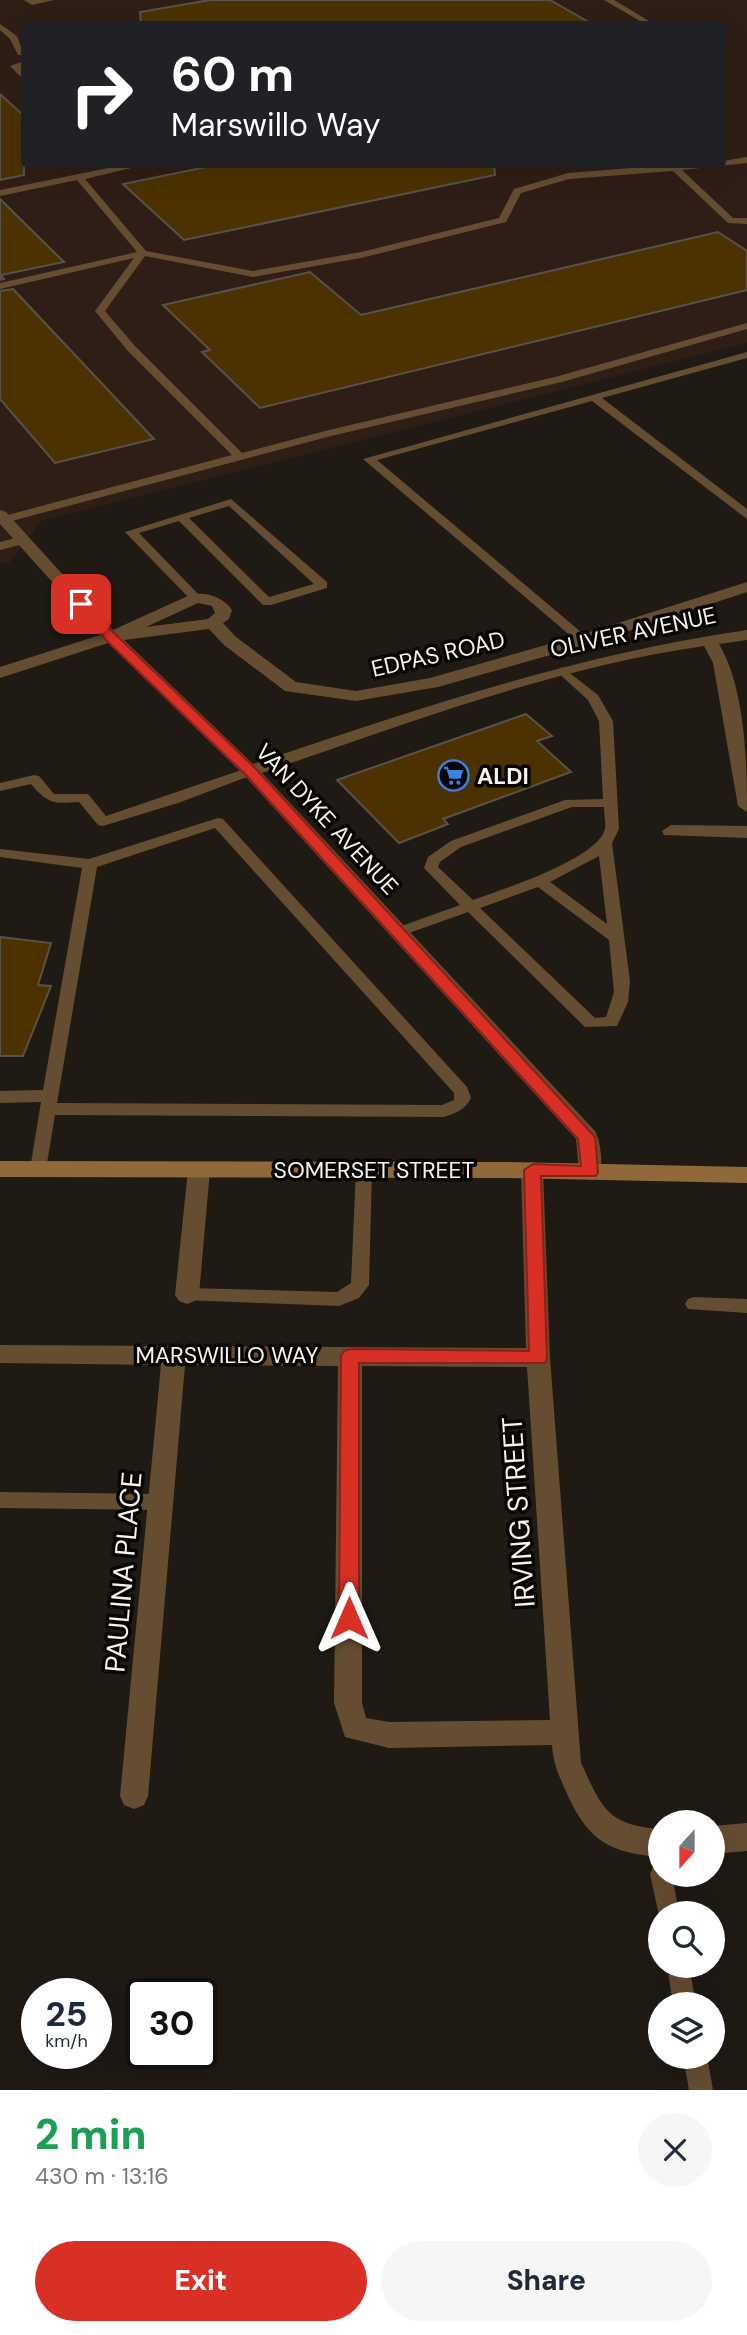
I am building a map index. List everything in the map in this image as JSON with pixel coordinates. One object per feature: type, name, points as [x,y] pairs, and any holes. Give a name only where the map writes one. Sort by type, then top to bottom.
[{"type":"main road","name":"SOMERSET STREET","points":[[0,1169],[533,1170],[747,1175]]},
{"type":"street","name":"VAN DYKE AVENUE","points":[[2,518],[111,637],[250,771],[587,1137],[590,1172]]},
{"type":"street","name":"EDPAS ROAD","points":[[213,623],[230,641],[291,687],[356,696],[432,682],[583,640],[747,587]]},
{"type":"street","points":[[0,673],[111,637],[196,598],[221,605],[222,615],[213,623],[111,637]]},
{"type":"street","name":"OLIVER AVENUE","points":[[250,771],[511,684],[708,639],[747,635]]},
{"type":"street","points":[[708,639],[722,663],[747,806]]},
{"type":"street","points":[[671,831],[747,832]]},
{"type":"street","points":[[187,1295],[199,1170]]},
{"type":"street","name":"IRVING STREET","points":[[533,1170],[538,1358],[567,1763],[593,1818],[613,1835],[648,1848]]},
{"type":"street","name":"MARSWILLO WAY","points":[[0,1354],[538,1358]]},
{"type":"street","name":"PAULINA PLACE","points":[[134,1796],[174,1354]]},
{"type":"street","points":[[350,1356],[348,1703],[355,1728],[390,1735],[565,1732]]},
{"type":"street","points":[[725,1839],[747,1837]]},
{"type":"lane","points":[[27,0],[32,3],[50,0]]},
{"type":"lane","points":[[608,0],[645,21]]},
{"type":"lane","points":[[0,26],[14,38],[21,50]]},
{"type":"lane","points":[[21,54],[10,59],[21,73]]},
{"type":"lane","points":[[13,64],[21,64]]},
{"type":"lane","points":[[726,163],[747,160]]},
{"type":"lane","points":[[0,193],[126,168]]},
{"type":"lane","points":[[611,168],[617,173]]},
{"type":"lane","points":[[0,286],[143,253],[253,274],[361,255],[482,227],[503,220],[517,191],[568,176],[685,168]]},
{"type":"lane","points":[[676,169],[731,220],[747,221]]},
{"type":"lane","points":[[80,178],[143,253]]},
{"type":"lane","points":[[143,253],[100,311],[131,348],[239,456]]},
{"type":"lane","points":[[2,518],[239,456],[558,380],[747,326]]},
{"type":"lane","points":[[583,640],[369,459],[747,355]]},
{"type":"lane","points":[[594,397],[747,515]]},
{"type":"lane","points":[[181,517],[267,602],[323,584],[231,502],[181,517],[131,532],[196,598]]},
{"type":"lane","points":[[0,546],[23,540]]},
{"type":"lane","points":[[398,932],[540,881],[596,852],[605,843],[612,829],[607,721],[593,698],[562,671]]},
{"type":"lane","points":[[0,787],[34,779],[49,797],[83,797],[103,822],[173,800],[250,771]]},
{"type":"lane","points":[[605,843],[623,976],[620,1009],[611,1022],[591,1023],[431,868],[433,860],[456,844],[570,803],[611,803]]},
{"type":"lane","points":[[0,853],[90,864],[218,822],[461,1091],[463,1098],[460,1104],[444,1111],[48,1102],[0,1097]]},
{"type":"lane","points":[[38,1170],[90,864]]},
{"type":"lane","points":[[540,881],[616,938]]},
{"type":"lane","points":[[187,1295],[339,1299],[353,1293],[360,1285],[364,1170]]},
{"type":"lane","points":[[694,1304],[747,1306]]},
{"type":"lane","points":[[0,1500],[161,1502]]},
{"type":"lane","points":[[697,2069],[701,2090]]},
{"type":"shaded area","points":[[0,0],[747,0],[747,343],[41,521],[9,563],[0,563]]},
{"type":"building","points":[[210,0],[550,0],[587,21],[141,21],[140,12]]},
{"type":"building","points":[[0,94],[21,113],[21,168],[24,168],[24,175],[0,180]]},
{"type":"building","points":[[201,168],[494,168],[495,175],[184,240],[123,184]]},
{"type":"building","points":[[0,199],[64,262],[1,275],[4,279],[0,280]]},
{"type":"building","points":[[718,232],[747,251],[747,290],[260,408],[202,352],[210,350],[163,305],[310,272],[361,315]]},
{"type":"building","points":[[13,289],[154,439],[55,463],[0,399],[0,291]]},
{"type":"building","name":"ALDI","points":[[526,714],[552,736],[537,741],[571,772],[443,819],[448,824],[399,843],[337,780]]},
{"type":"building","points":[[0,937],[51,943],[38,985],[51,986],[23,1056],[0,1056]]},
{"type":"place","name":"ALDI","points":[[454,776]]},
{"type":"route","points":[[81,604],[111,637],[250,771],[587,1137],[590,1172],[533,1170],[538,1358],[350,1356],[349,1618]]}]
